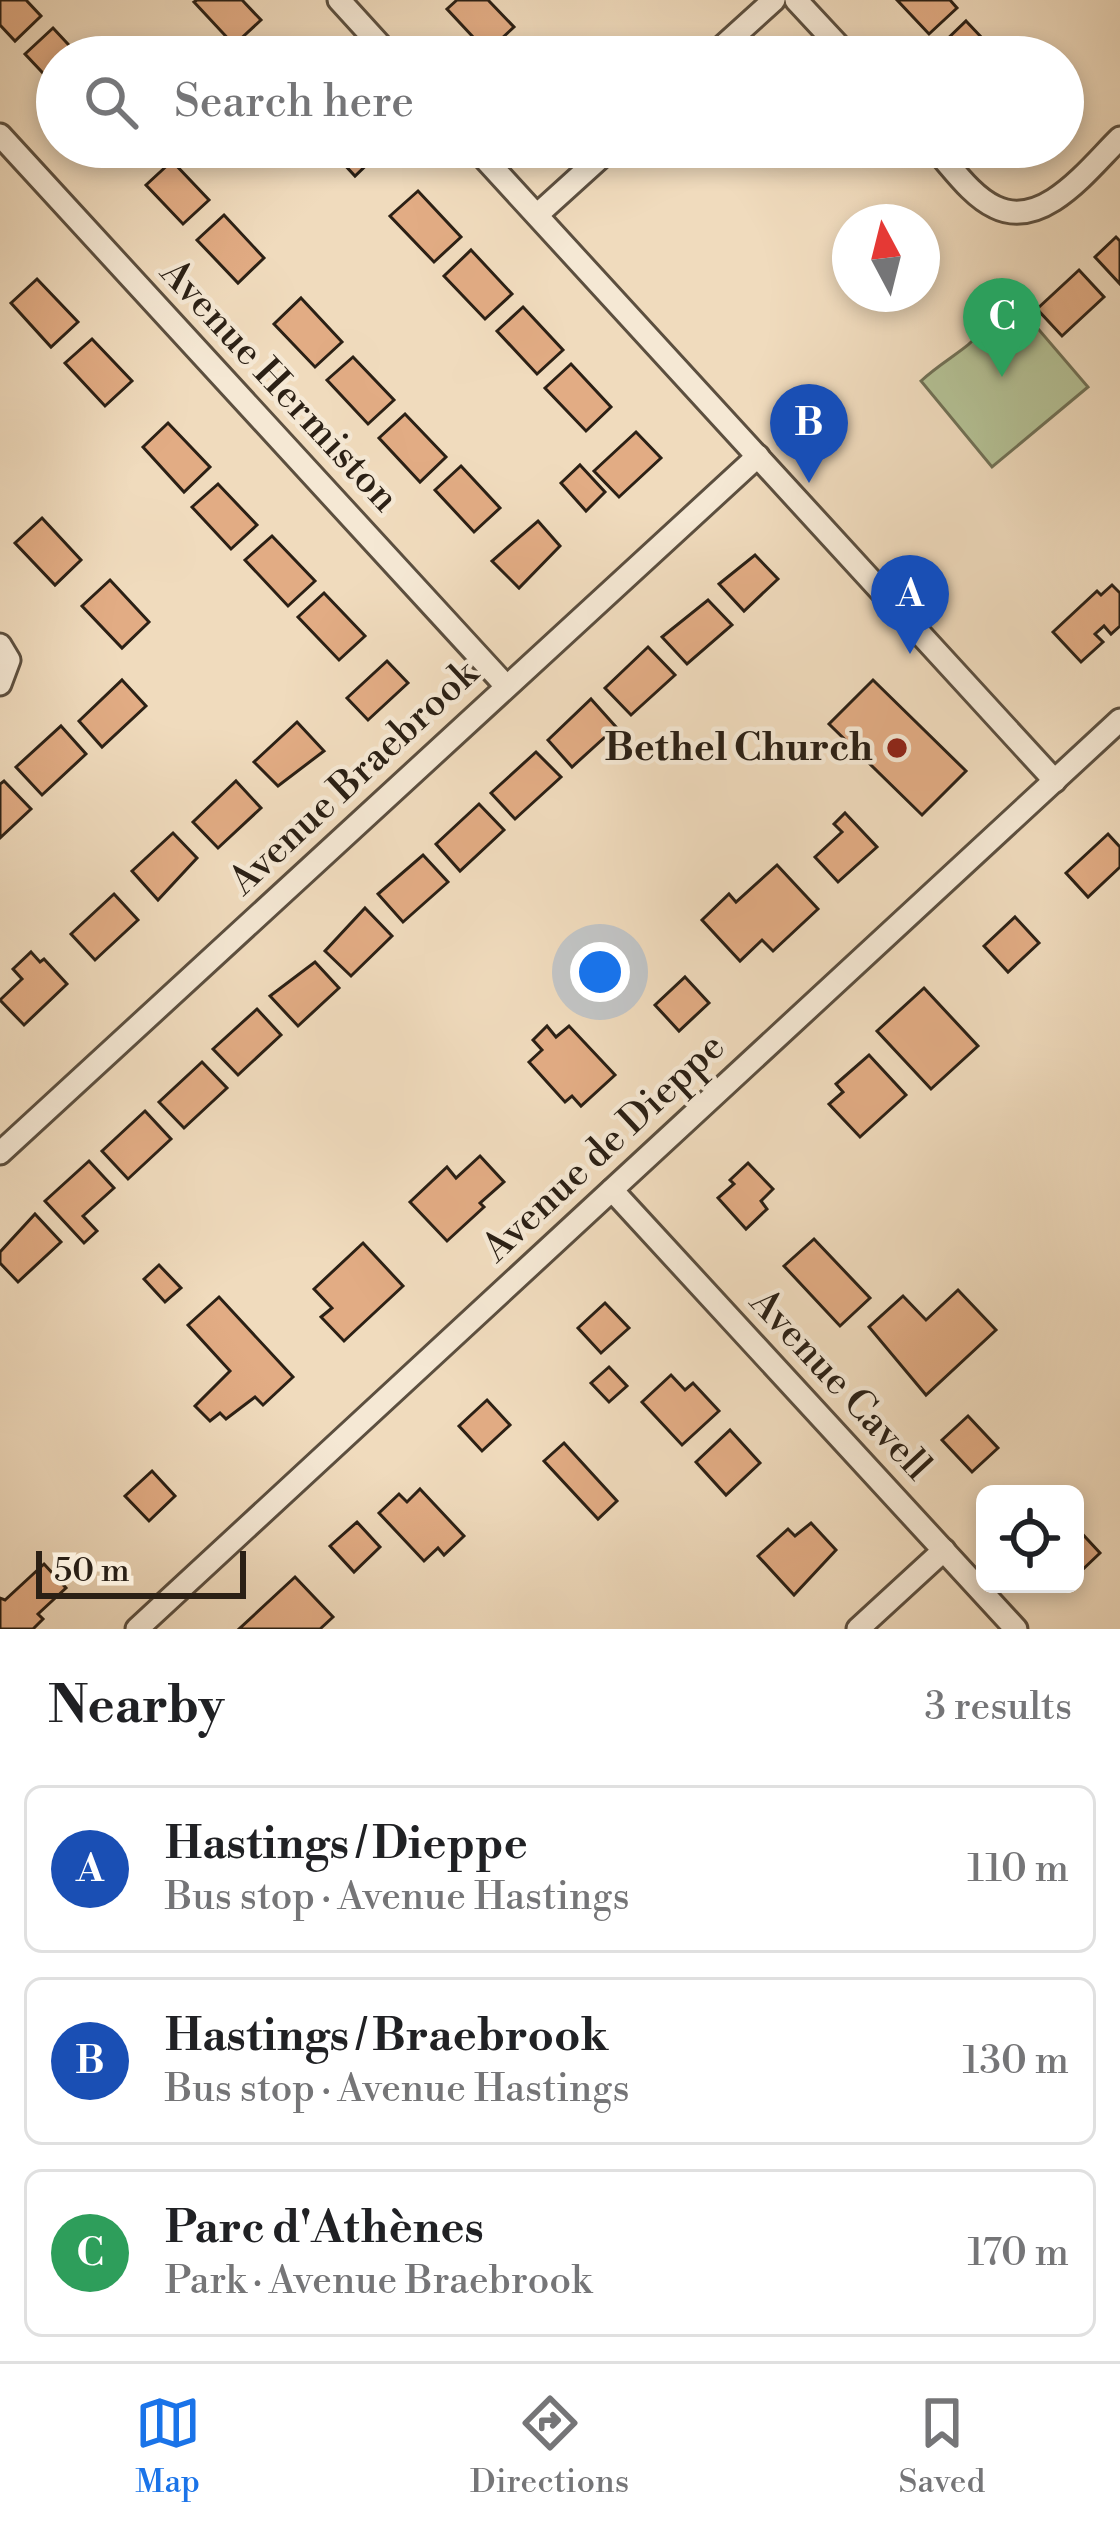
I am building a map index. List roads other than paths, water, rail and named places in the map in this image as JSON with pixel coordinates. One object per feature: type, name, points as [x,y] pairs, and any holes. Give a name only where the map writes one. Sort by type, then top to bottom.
[{"type":"street","points":[[338,0],[371,36]]},
{"type":"street","points":[[734,36],[774,0]]},
{"type":"street","points":[[796,0],[829,36]]},
{"type":"street","name":"Avenue Hermiston","points":[[0,135],[506,686]]},
{"type":"street","points":[[955,168],[996,208],[1030,211],[1061,196],[1120,138]]},
{"type":"street","points":[[494,168],[1055,781]]},
{"type":"street","points":[[537,215],[590,168]]},
{"type":"street","name":"Avenue Braebrook","points":[[0,1153],[758,456]]},
{"type":"street","points":[[0,645],[9,660],[0,684]]},
{"type":"street","name":"Avenue de Dieppe","points":[[137,1629],[1120,720]]},
{"type":"street","name":"Avenue Cavell","points":[[612,1190],[1016,1629]]},
{"type":"street","points":[[858,1629],[944,1550]]},
{"type":"place","name":"Parc d'Athènes","points":[[1002,377]]},
{"type":"place","name":"Hastings / Braebrook","points":[[809,483]]},
{"type":"place","name":"Hastings / Dieppe","points":[[910,654]]},
{"type":"place","name":"Bethel Church","points":[[897,748]]}]
